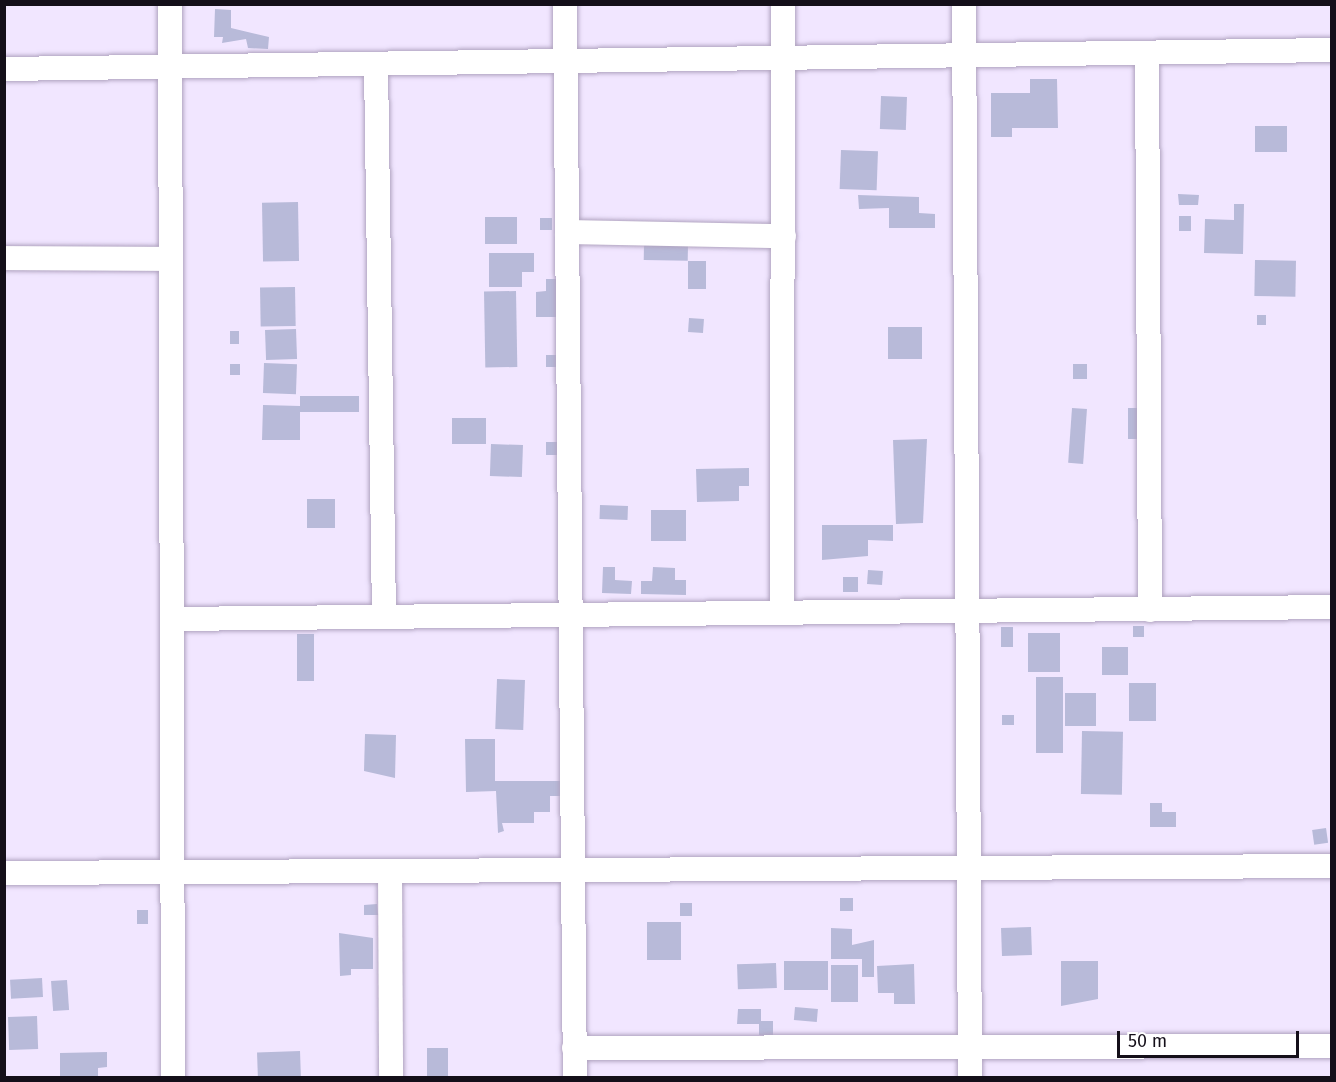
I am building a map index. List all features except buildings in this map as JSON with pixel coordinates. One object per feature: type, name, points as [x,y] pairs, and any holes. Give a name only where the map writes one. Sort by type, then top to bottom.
[{"type":"street","points":[[170,4],[173,1077]]},
{"type":"street","points":[[565,4],[568,613],[575,1077]]},
{"type":"street","points":[[782,610],[783,4]]},
{"type":"street","points":[[964,4],[970,1077]]},
{"type":"street","points":[[4,69],[1332,50]]},
{"type":"street","points":[[1147,53],[1150,610]]},
{"type":"street","points":[[376,64],[384,616]]},
{"type":"street","points":[[567,232],[784,236]]},
{"type":"street","points":[[4,258],[170,259]]},
{"type":"street","points":[[171,619],[782,610],[1150,610],[1332,607]]},
{"type":"street","points":[[4,873],[1332,866]]},
{"type":"street","points":[[390,871],[391,1077]]},
{"type":"street","points":[[574,1048],[1332,1046]]}]
